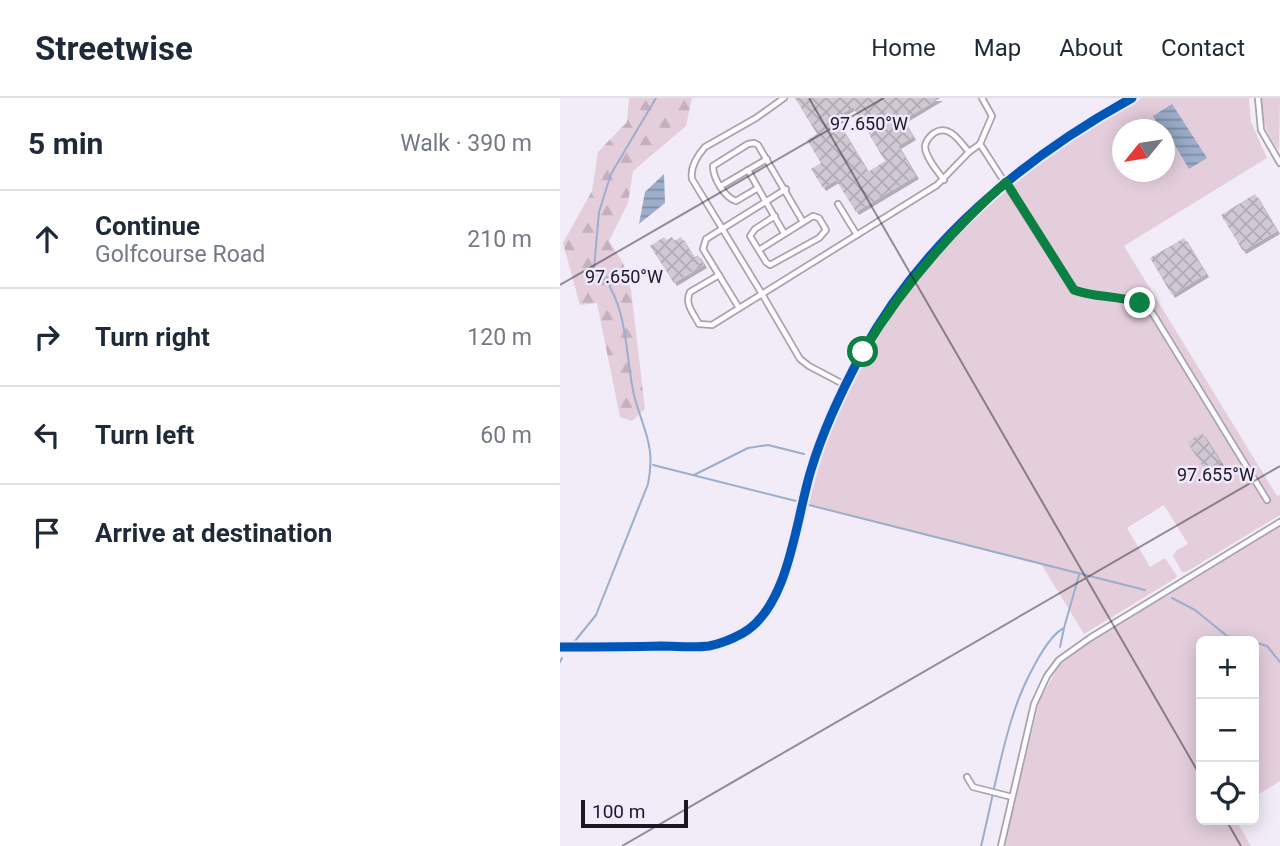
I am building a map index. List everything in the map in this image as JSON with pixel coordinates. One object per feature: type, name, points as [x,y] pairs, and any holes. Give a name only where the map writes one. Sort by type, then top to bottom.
[{"type":"street","points":[[560,648],[709,646],[745,632],[769,608],[785,576],[811,467],[846,386],[877,328],[917,273],[974,210],[1067,136],[1132,98]]},
{"type":"lane","points":[[783,98],[756,118],[705,147],[698,154],[691,172],[692,179],[804,363],[846,386]]},
{"type":"lane","points":[[719,275],[690,292],[687,297],[699,324],[712,325],[944,180],[969,152],[980,144],[992,116],[982,98]]},
{"type":"lane","points":[[1258,98],[1261,130],[1280,163]]},
{"type":"lane","points":[[944,180],[925,150],[925,143],[933,134],[942,129],[948,130],[969,152]]},
{"type":"lane","points":[[758,187],[736,201],[727,197],[711,168],[748,144],[758,145],[803,222]]},
{"type":"lane","points":[[980,144],[1074,290],[1083,294],[1128,299],[1140,303],[1153,314],[1267,500]]},
{"type":"lane","points":[[721,186],[766,159]]},
{"type":"lane","points":[[748,170],[784,233]]},
{"type":"lane","points":[[738,309],[704,249],[704,243],[706,239],[786,189]]},
{"type":"lane","points":[[838,204],[857,235]]},
{"type":"lane","points":[[758,250],[816,216],[826,230],[819,237],[770,265],[766,262],[758,250],[750,236],[775,216]]},
{"type":"lane","points":[[1001,846],[1034,704],[1047,676],[1059,660],[1090,638],[1280,522]]},
{"type":"lane","points":[[967,777],[973,787],[1013,797]]},
{"type":"green space","points":[[629,98],[692,98],[686,126],[633,171],[628,203],[609,241],[623,263],[631,290],[645,409],[632,421],[620,417],[597,303],[580,305],[563,243],[592,191],[598,152],[627,122]]},
{"type":"green space","points":[[1142,98],[1249,98],[1251,122],[1267,158],[1124,246],[1277,496],[1280,495],[1280,515],[1186,572],[1182,572],[1173,556],[1177,550],[1188,544],[1164,505],[1127,528],[1150,567],[1165,558],[1177,576],[1084,634],[1041,564],[809,505],[823,454],[842,405],[865,359],[893,314],[925,272],[998,196],[1038,163]]},
{"type":"green space","points":[[1262,98],[1280,98],[1279,151],[1265,126]]},
{"type":"green space","points":[[1280,526],[1280,781],[1259,794],[1259,636],[1196,636],[1196,825],[1239,825],[1251,846],[1004,846],[1040,699],[1059,666],[1076,651]]},
{"type":"water","points":[[1172,104],[1207,158],[1189,169],[1175,145],[1175,119],[1155,119],[1153,116]]},
{"type":"water","points":[[664,174],[665,203],[639,224],[645,192]]},
{"type":"building","points":[[795,98],[940,98],[903,120],[913,137],[898,146],[916,176],[856,212],[836,180],[823,188],[811,169],[821,163],[807,140],[817,134]],"holes":[[[853,107],[885,161],[868,172],[835,118]]]},
{"type":"building","points":[[1255,194],[1277,231],[1243,251],[1221,215]]},
{"type":"building","points":[[664,237],[666,240],[672,237],[674,241],[681,237],[694,258],[698,255],[704,265],[674,283],[650,246]]},
{"type":"building","points":[[1184,238],[1206,274],[1172,295],[1150,258]]},
{"type":"building","points":[[1202,433],[1221,463],[1207,472],[1187,442]]},
{"type":"waterway","points":[[575,641],[596,615],[648,484],[649,448],[631,382],[621,314],[610,286],[594,268],[599,212],[611,174],[656,98]]},
{"type":"waterway","points":[[694,475],[748,448],[768,445],[804,454]]},
{"type":"waterway","points":[[653,465],[796,501]]},
{"type":"waterway","points":[[809,505],[1145,590]]},
{"type":"waterway","points":[[981,846],[1015,709],[1042,652],[1064,628],[1079,575]]},
{"type":"waterway","points":[[1172,598],[1195,610],[1227,636]]},
{"type":"waterway","points":[[1060,647],[1064,628]]},
{"type":"waterway","points":[[1259,644],[1267,646],[1280,662]]},
{"type":"waterway","points":[[560,662],[562,658]]},
{"type":"cycle path","points":[[560,647],[709,646],[743,633],[759,620],[781,582],[811,470],[827,425],[862,353],[886,313],[945,239],[979,206],[1052,148],[1132,98]]},
{"type":"route","points":[[863,352],[877,328],[924,264],[974,210],[1006,182],[1074,290],[1083,294],[1140,303]]}]
